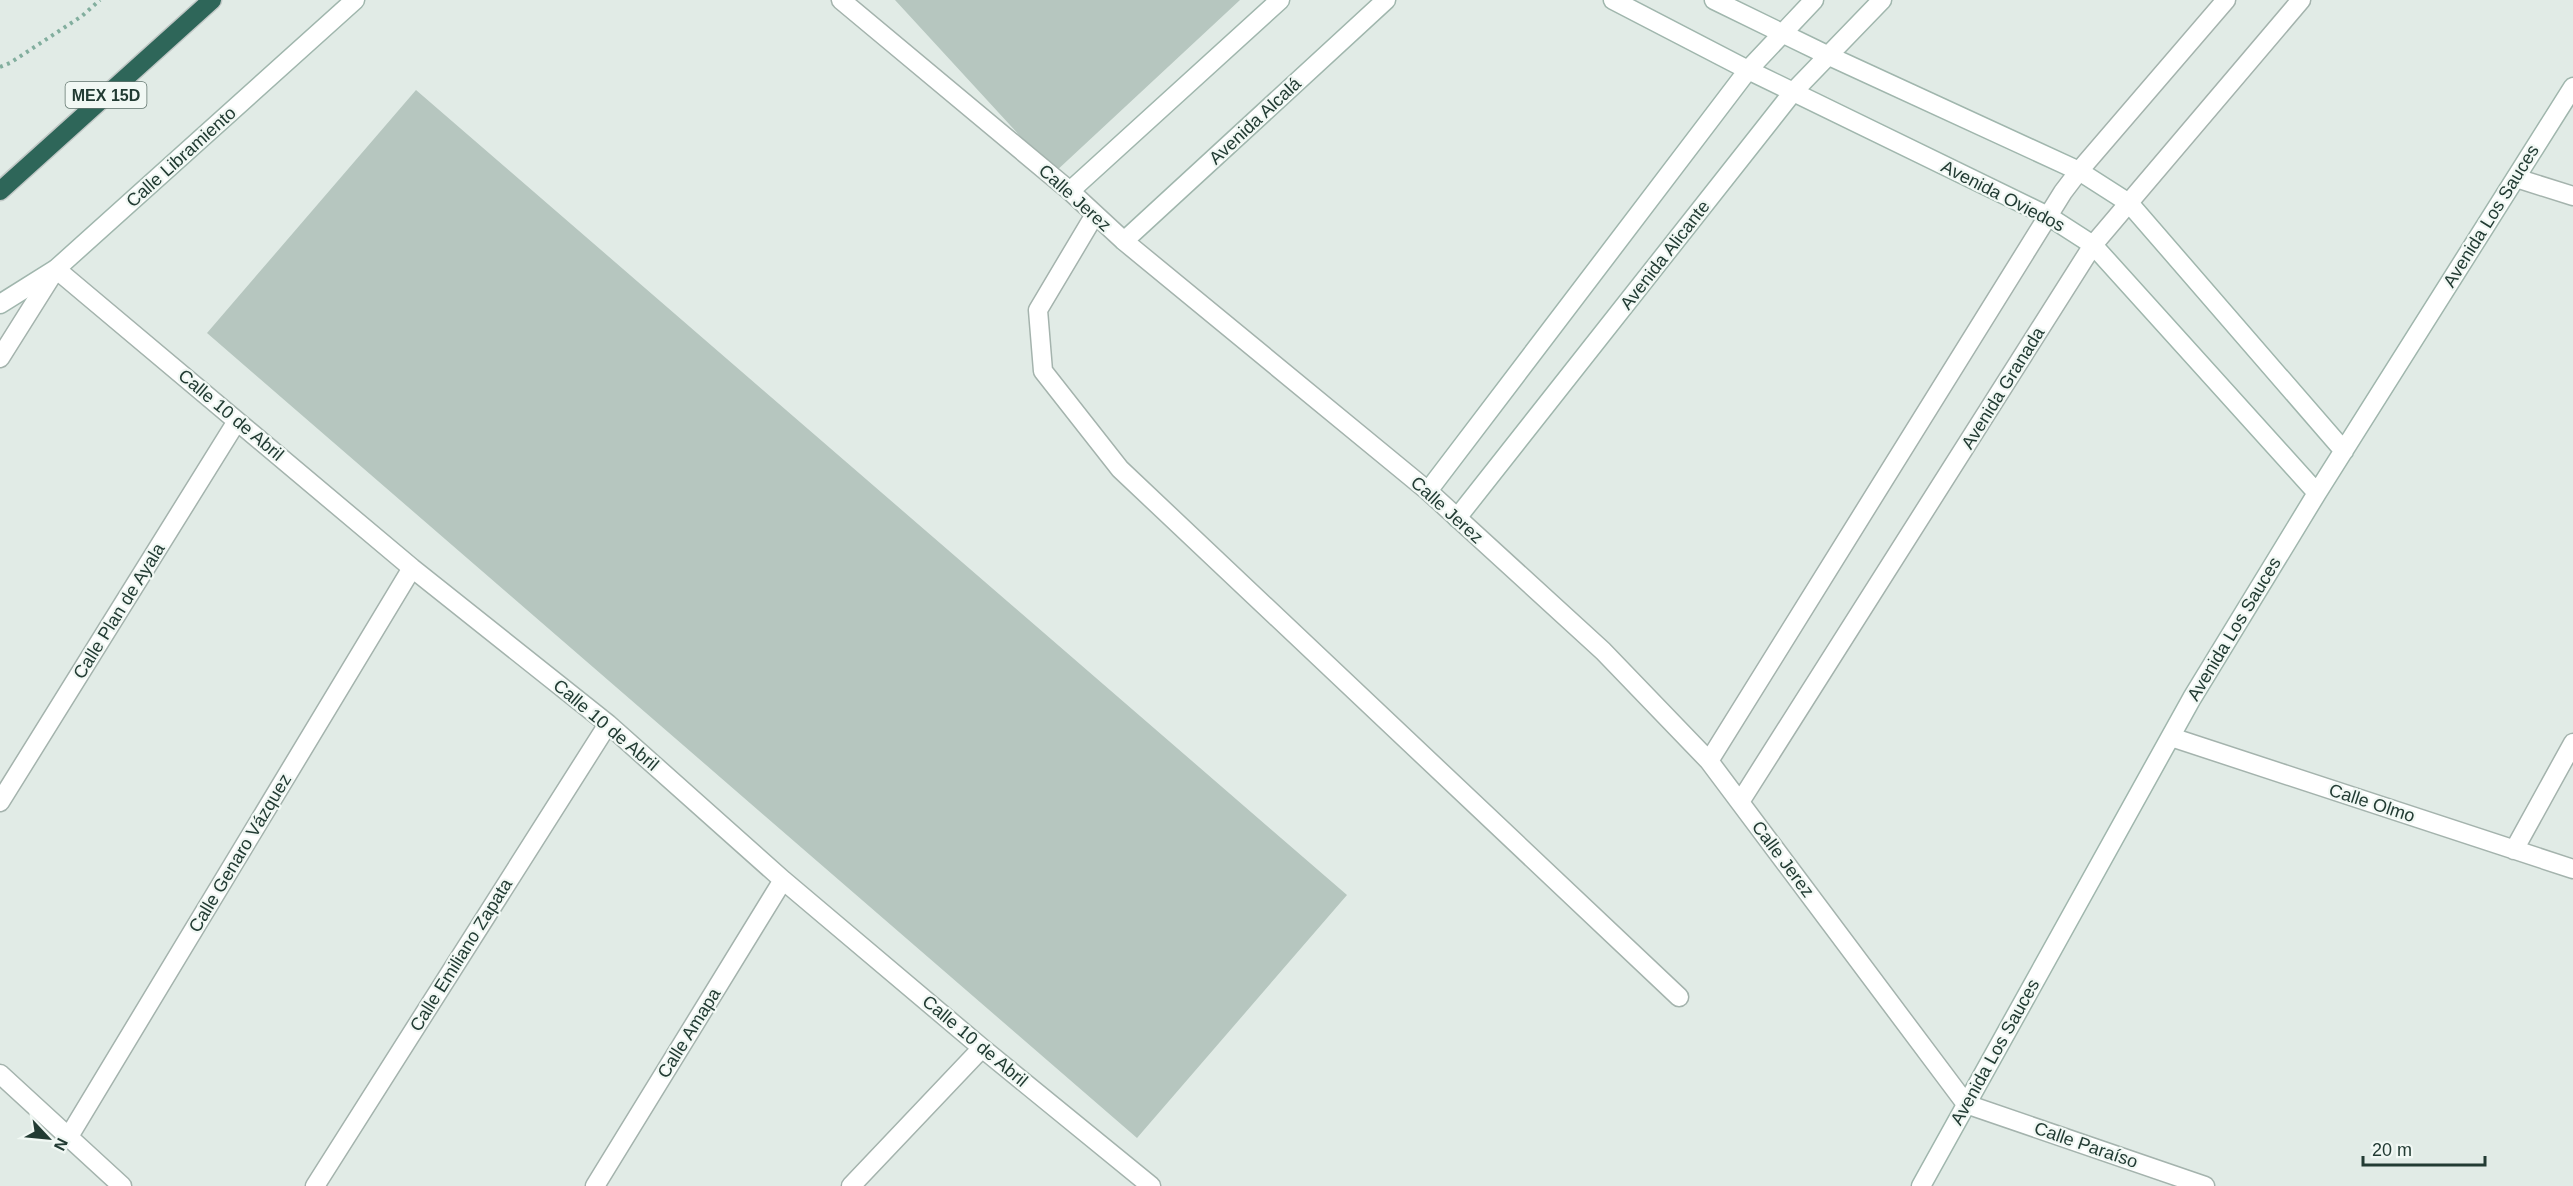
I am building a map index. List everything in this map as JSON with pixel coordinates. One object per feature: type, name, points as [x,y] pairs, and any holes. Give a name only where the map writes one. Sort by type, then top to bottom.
[{"type":"highway","name":"MEX 15D","points":[[0,191],[212,0]]},
{"type":"street","name":"Calle Libramiento","points":[[0,304],[56,269],[355,0]]},
{"type":"street","name":"Calle Jerez","points":[[841,0],[1070,191],[1094,216],[1428,491],[1603,651],[1709,761],[1965,1104]]},
{"type":"street","points":[[1070,191],[1280,0]]},
{"type":"street","name":"Avenida Alcalá","points":[[1124,241],[1386,0]]},
{"type":"street","name":"Avenida Oviedos","points":[[1613,0],[1748,70],[2048,216],[2093,245],[2317,493]]},
{"type":"street","points":[[1714,0],[1827,55],[2079,171],[2129,203],[2344,451]]},
{"type":"street","points":[[1428,491],[1748,70],[1814,0]]},
{"type":"street","name":"Avenida Alicante","points":[[1457,518],[1793,92],[1882,0]]},
{"type":"street","points":[[1709,761],[2048,216],[2079,171],[2226,0]]},
{"type":"street","name":"Avenida Granada","points":[[1740,802],[2093,245],[2301,0]]},
{"type":"street","name":"Avenida Los Sauces","points":[[1921,1186],[2171,737],[2317,493],[2573,87]]},
{"type":"street","points":[[2516,178],[2573,196]]},
{"type":"street","points":[[1094,216],[1038,310],[1043,371],[1120,469],[1679,997]]},
{"type":"street","points":[[0,358],[56,269]]},
{"type":"street","name":"Calle 10 de Abril","points":[[56,269],[412,568],[608,724],[783,880],[982,1048],[1151,1186]]},
{"type":"street","name":"Calle Plan de Ayala","points":[[0,802],[237,421]]},
{"type":"street","name":"Calle Genaro Vázquez","points":[[68,1138],[412,568]]},
{"type":"street","name":"Calle Emiliano Zapata","points":[[315,1186],[608,724]]},
{"type":"street","name":"Calle Olmo","points":[[2171,737],[2573,869]]},
{"type":"street","points":[[2514,850],[2573,743]]},
{"type":"street","name":"Calle Amapa","points":[[595,1186],[783,880]]},
{"type":"street","points":[[851,1186],[982,1048]]},
{"type":"street","points":[[0,1074],[122,1186]]},
{"type":"street","name":"Calle Paraíso","points":[[1965,1104],[2205,1186]]},
{"type":"path","points":[[0,67],[10,63],[82,16],[100,0]]},
{"type":"building","points":[[895,0],[1240,0],[1054,173]]},
{"type":"building","points":[[416,90],[1347,895],[1137,1138],[207,333]]}]
